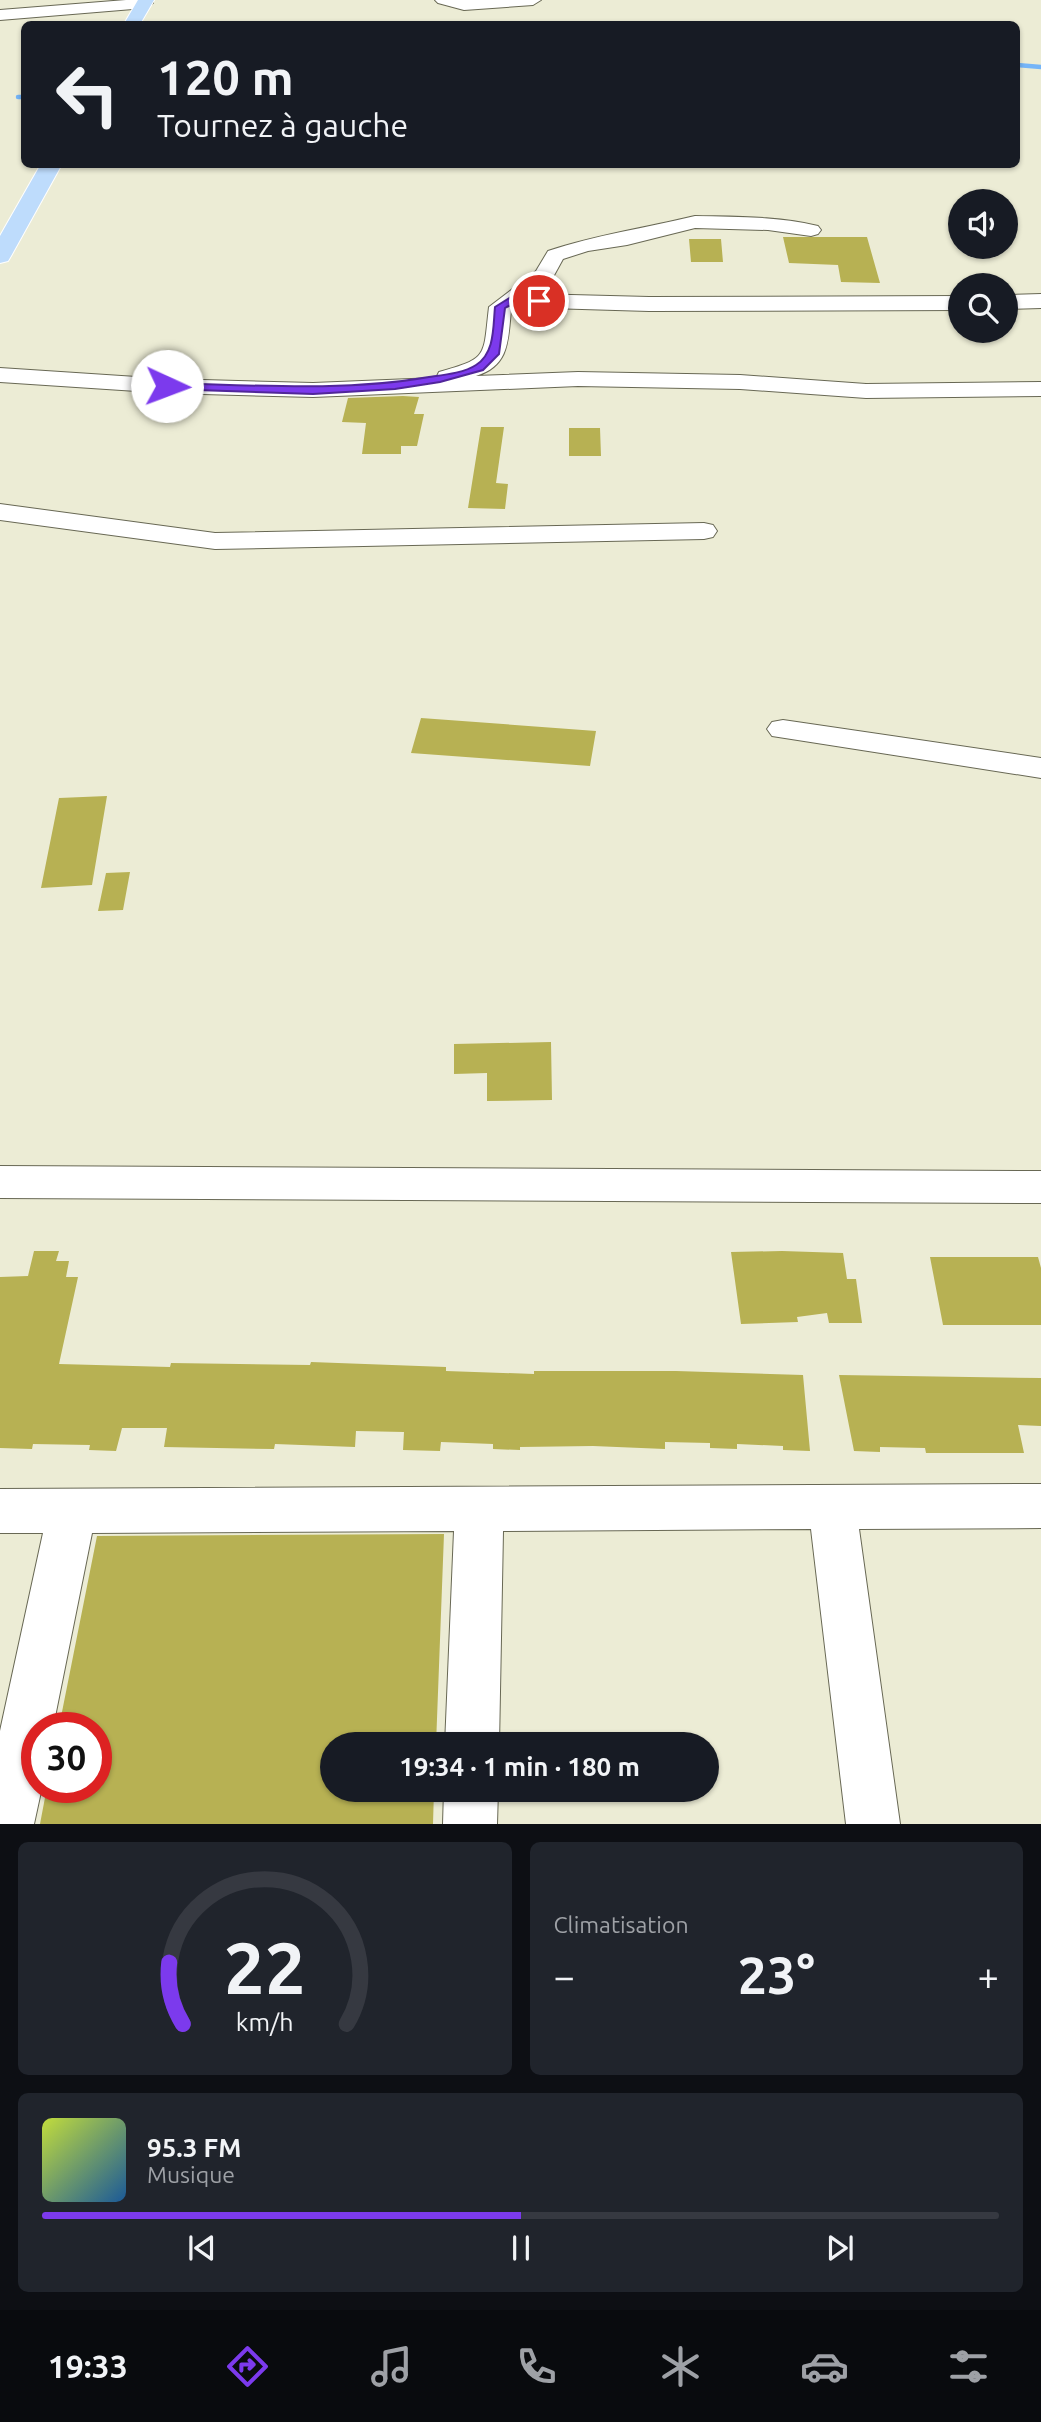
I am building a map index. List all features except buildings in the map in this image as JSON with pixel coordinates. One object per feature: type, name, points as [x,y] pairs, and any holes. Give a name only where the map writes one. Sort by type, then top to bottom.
[{"type":"main road","points":[[134,21],[145,1]]},
{"type":"main road","points":[[0,256],[50,168]]},
{"type":"street","points":[[443,0],[464,5],[533,0]]},
{"type":"street","points":[[0,15],[145,1]]},
{"type":"street","points":[[395,386],[440,379],[479,368],[495,352],[500,307],[545,275],[555,255],[584,245],[627,239],[695,222],[768,224],[811,230]]},
{"type":"street","points":[[511,300],[649,304],[948,303]]},
{"type":"street","points":[[1018,302],[1041,301]]},
{"type":"street","points":[[0,375],[167,386],[287,390],[578,379],[740,382],[866,391],[1041,389]]},
{"type":"street","points":[[0,512],[215,541],[704,531]]},
{"type":"street","points":[[783,729],[1041,768]]},
{"type":"street","points":[[0,1182],[1041,1187]]},
{"type":"street","points":[[0,1511],[1041,1506]]},
{"type":"street","points":[[832,1507],[873,1824]]},
{"type":"street","points":[[472,1732],[479,1508]]},
{"type":"street","points":[[7,1824],[72,1511]]},
{"type":"street","points":[[470,1824],[471,1802]]},
{"type":"waterway","points":[[1020,65],[1041,67]]},
{"type":"route","points":[[167,386],[313,390],[395,386],[440,379],[479,368],[495,352],[500,307],[511,300],[539,301]]}]
